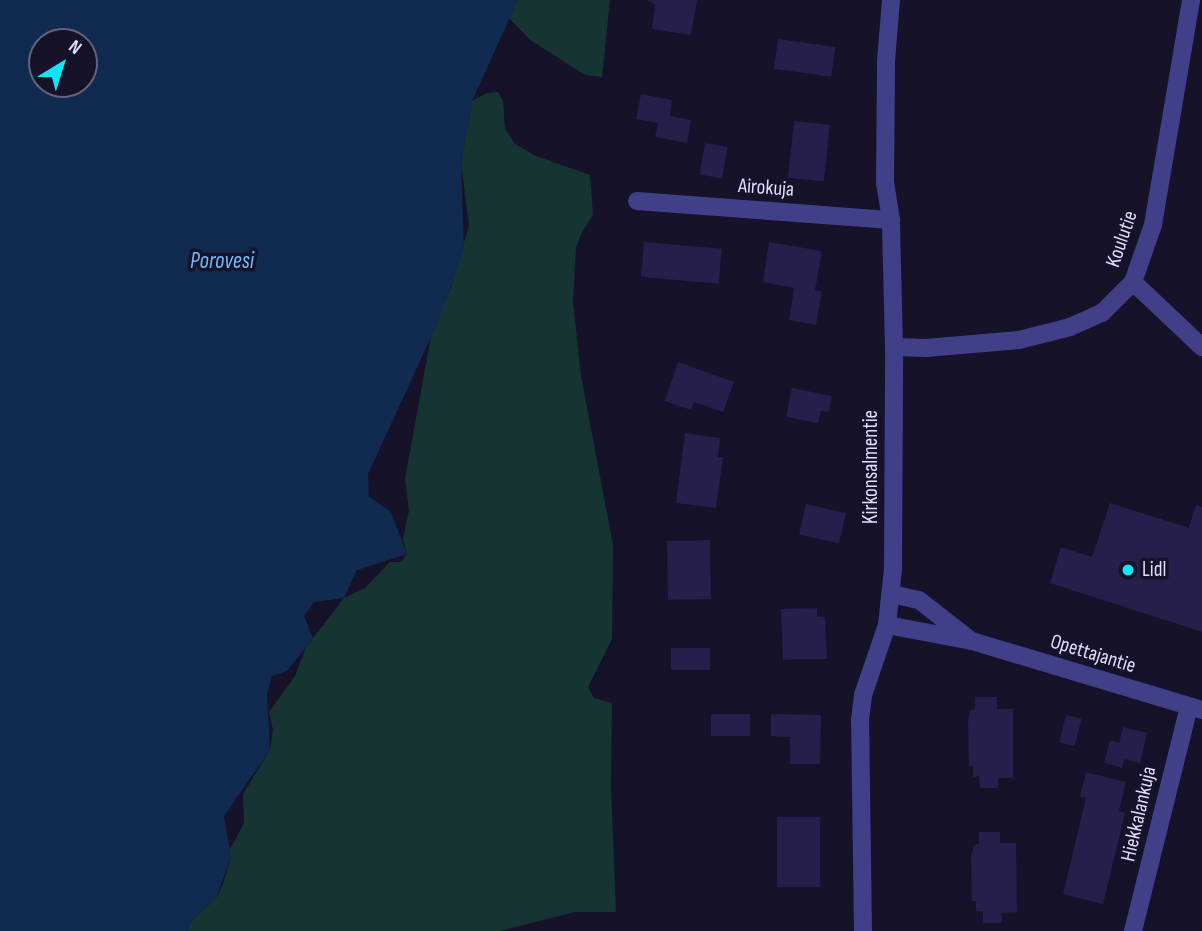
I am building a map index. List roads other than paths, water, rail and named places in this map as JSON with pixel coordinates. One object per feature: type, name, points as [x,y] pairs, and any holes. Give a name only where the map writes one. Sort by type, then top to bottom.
[{"type":"street","name":"Kirkonsalmentie","points":[[863,931],[860,720],[863,695],[887,625],[892,594],[894,347],[891,220],[885,183],[886,61],[891,0]]},
{"type":"street","name":"Koulutie","points":[[894,347],[926,348],[1019,340],[1070,327],[1102,313],[1133,282],[1153,225],[1191,0]]},
{"type":"street","name":"Airokuja","points":[[637,201],[891,220]]},
{"type":"street","points":[[1133,282],[1202,347]]},
{"type":"street","name":"Opettajantie","points":[[892,594],[919,600],[972,641]]},
{"type":"street","name":"Opettajantie","points":[[887,625],[972,641],[1195,708]]},
{"type":"street","name":"Hiekkalankuja","points":[[1133,931],[1195,708]]},
{"type":"water","name":"Porovesi","points":[[0,0],[518,0],[472,101],[461,164],[464,249],[438,322],[368,474],[369,497],[391,512],[407,554],[357,570],[344,598],[314,602],[304,616],[313,638],[287,671],[272,676],[267,694],[270,750],[224,816],[231,857],[216,898],[192,920],[187,931],[0,931]]},
{"type":"place","name":"Lidl","points":[[1128,570]]}]
